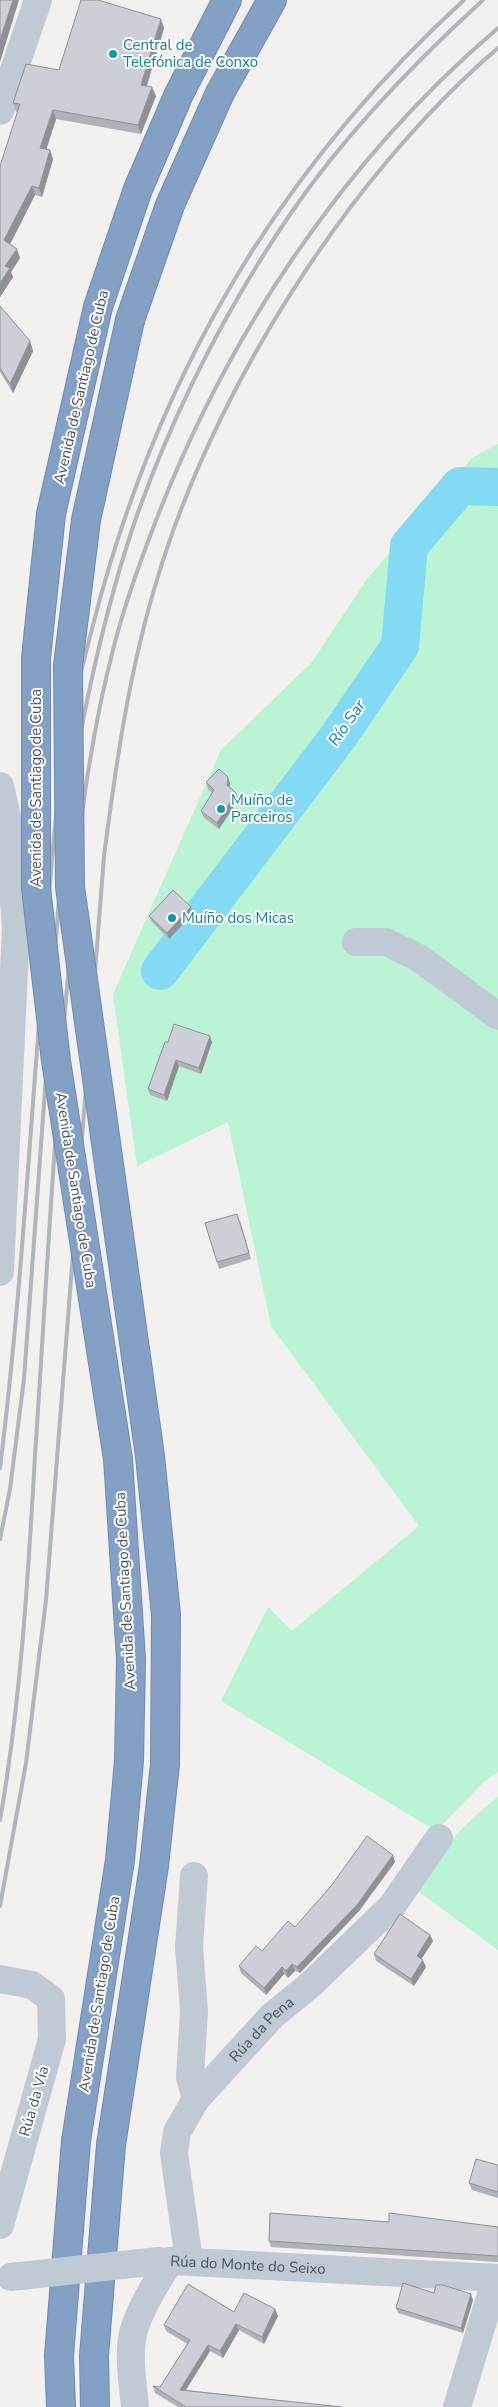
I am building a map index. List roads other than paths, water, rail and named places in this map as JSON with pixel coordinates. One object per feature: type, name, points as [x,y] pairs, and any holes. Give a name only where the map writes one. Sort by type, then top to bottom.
[{"type":"highway","name":"Avenida de Santiago de Cuba","points":[[61,2407],[59,2356],[76,2141],[120,1860],[129,1761],[131,1659],[118,1459],[56,1061],[36,888],[36,658],[51,514],[98,307],[138,189],[179,94],[227,0]]},
{"type":"highway","points":[[95,2407],[94,2356],[111,2145],[154,1866],[165,1764],[166,1615],[150,1456],[70,887],[68,665],[86,520],[130,320],[170,205],[220,93],[266,10]]},
{"type":"street","points":[[0,111],[38,0]]},
{"type":"street","points":[[0,788],[7,817],[16,927],[0,1272]]},
{"type":"street","points":[[356,942],[386,942],[419,958],[498,1016]]},
{"type":"street","name":"Rúa da Pena","points":[[172,2261],[174,2153],[177,2132],[196,2099],[272,2016],[310,1985],[392,1906],[440,1838]]},
{"type":"street","points":[[194,1876],[189,1947],[194,2011],[190,2077],[196,2099]]},
{"type":"street","name":"Rúa da Vía","points":[[0,1979],[32,1985],[51,1999],[52,2040],[0,2225]]},
{"type":"street","points":[[134,2407],[133,2333],[145,2304],[172,2261]]},
{"type":"street","name":"Rúa do Monte do Seixo","points":[[5,2277],[172,2261],[497,2278]]},
{"type":"street","points":[[457,2407],[497,2278]]},
{"type":"waterway","name":"Río Sar","points":[[160,971],[338,737],[400,646],[409,546],[460,486],[498,487]]},
{"type":"railway","points":[[0,1468],[19,1278],[50,876],[59,793],[75,696],[118,538],[150,450],[188,366],[231,286],[280,209],[335,136],[396,66],[464,0]]},
{"type":"railway","points":[[0,1539],[10,1489],[24,1379],[65,815],[95,665],[124,554],[151,478],[185,399],[245,285],[291,213],[334,155],[381,101],[431,49],[483,0]]},
{"type":"railway","points":[[0,1820],[13,1730],[23,1639],[50,1210],[80,835],[94,739],[117,635],[141,560],[181,460],[214,390],[252,323],[294,257],[339,195],[388,136],[441,80],[498,28]]},
{"type":"railway","points":[[0,1906],[26,1763],[46,1600],[104,856],[124,718],[138,650],[156,583],[181,511],[212,437],[249,364],[291,293],[338,224],[389,159],[442,100],[498,48]]},
{"type":"place","name":"Central de Telefónica de Conxo","points":[[113,54]]},
{"type":"place","name":"Muíño de Parceiros","points":[[221,809]]},
{"type":"place","name":"Muíño dos Micas","points":[[172,918]]}]
